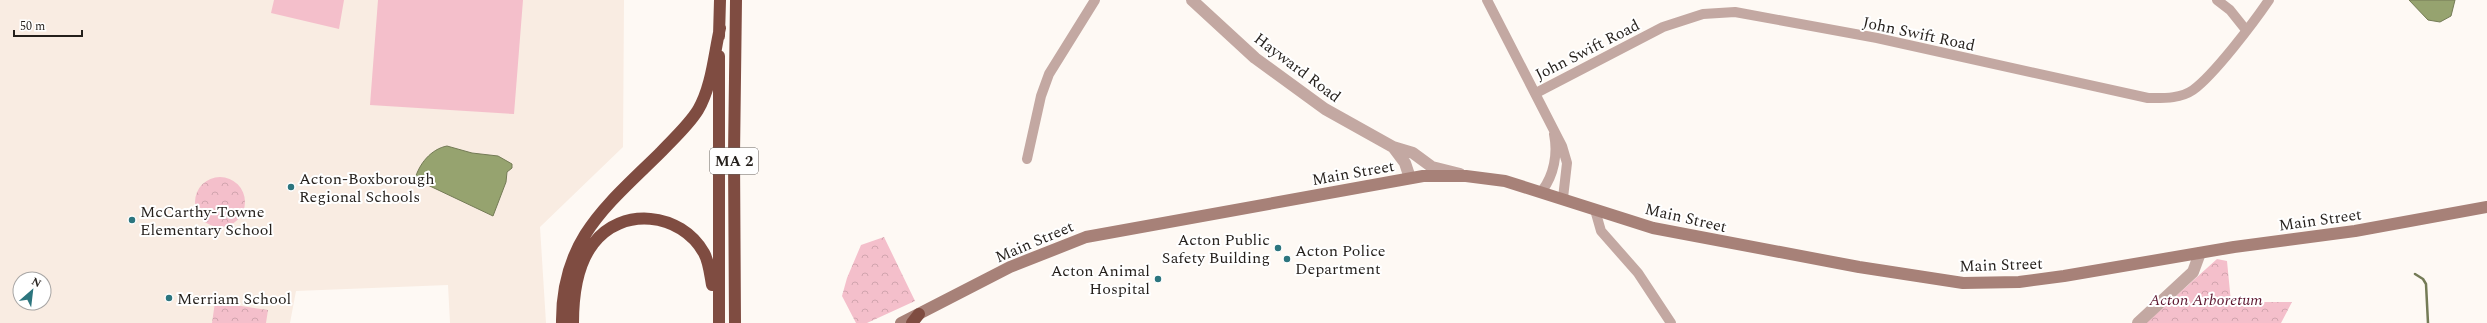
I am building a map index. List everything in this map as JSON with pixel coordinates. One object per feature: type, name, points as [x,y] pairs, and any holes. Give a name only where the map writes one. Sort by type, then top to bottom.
[{"type":"highway","name":"MA 2","points":[[719,323],[720,0]]},
{"type":"highway","name":"MA 2","points":[[735,323],[734,168],[736,0]]},
{"type":"highway","points":[[562,323],[566,278],[579,243],[604,209],[695,114],[706,89],[720,28]]},
{"type":"highway","points":[[573,323],[577,279],[585,257],[592,244],[615,225],[645,218],[661,220],[676,226],[690,236],[701,249],[708,265],[719,323]]},
{"type":"main road","name":"Main Street","points":[[901,323],[916,318],[1010,267],[1086,237],[1423,176],[1466,176],[1506,181],[1542,191],[1653,228],[1721,242],[1927,279],[1963,283],[2019,282],[2064,276],[2200,253],[2355,231],[2487,207]]},
{"type":"street","points":[[1027,159],[1041,96],[1049,74],[1095,0]]},
{"type":"street","name":"Hayward Road","points":[[1192,0],[1256,58],[1325,109],[1393,146],[1413,153],[1432,167],[1466,176]]},
{"type":"street","points":[[1488,0],[1551,123],[1567,163],[1563,198]]},
{"type":"street","points":[[2217,0],[2230,10],[2246,30]]},
{"type":"street","name":"John Swift Road","points":[[1536,93],[1663,27],[1713,12],[1735,12],[1798,22],[2148,98],[2166,99],[2193,90],[2209,75],[2269,0]]},
{"type":"street","points":[[1542,191],[1550,181],[1554,165],[1556,143],[1551,123]]},
{"type":"street","name":"Hayward Road","points":[[1393,146],[1405,164],[1410,178]]},
{"type":"street","points":[[1419,158],[1425,171],[1423,176]]},
{"type":"street","points":[[1596,210],[1601,231],[1638,273],[1671,323]]},
{"type":"street","points":[[2138,323],[2193,272],[2200,253]]},
{"type":"shaded area","name":"Acton-Boxborough Regional Schools","points":[[0,0],[624,0],[623,147],[540,227],[546,323],[450,323],[448,285],[296,291],[290,323],[0,323]]},
{"type":"shaded area","points":[[2409,0],[2455,0],[2451,16],[2440,22],[2428,20]]},
{"type":"shaded area","points":[[447,146],[472,153],[498,156],[512,164],[512,168],[507,172],[506,182],[493,216],[415,179],[419,168],[426,158],[436,150]]},
{"type":"green space","points":[[274,0],[344,0],[339,29],[271,13]]},
{"type":"green space","points":[[378,0],[523,0],[514,114],[370,105]]},
{"type":"green space","points":[[220,177],[234,181],[241,188],[245,202],[241,216],[234,223],[220,227],[206,223],[199,216],[195,202],[199,188],[206,181]]},
{"type":"green space","points":[[884,237],[915,301],[867,323],[856,323],[842,296],[847,278],[861,245]]},
{"type":"green space","name":"Acton Arboretum","points":[[2217,259],[2227,261],[2231,302],[2292,302],[2281,323],[2146,323]]},
{"type":"green space","points":[[215,302],[268,310],[266,323],[212,323]]},
{"type":"waterway","points":[[2415,274],[2423,279],[2426,284],[2428,323]]},
{"type":"place","name":"Acton-Boxborough Regional Schools","points":[[291,187]]},
{"type":"place","name":"McCarthy-Towne Elementary School","points":[[132,220]]},
{"type":"place","name":"Acton Public Safety Building","points":[[1278,248]]},
{"type":"place","name":"Acton Police Department","points":[[1287,259]]},
{"type":"place","name":"Acton Animal Hospital","points":[[1158,279]]},
{"type":"place","name":"Merriam School","points":[[169,298]]}]
